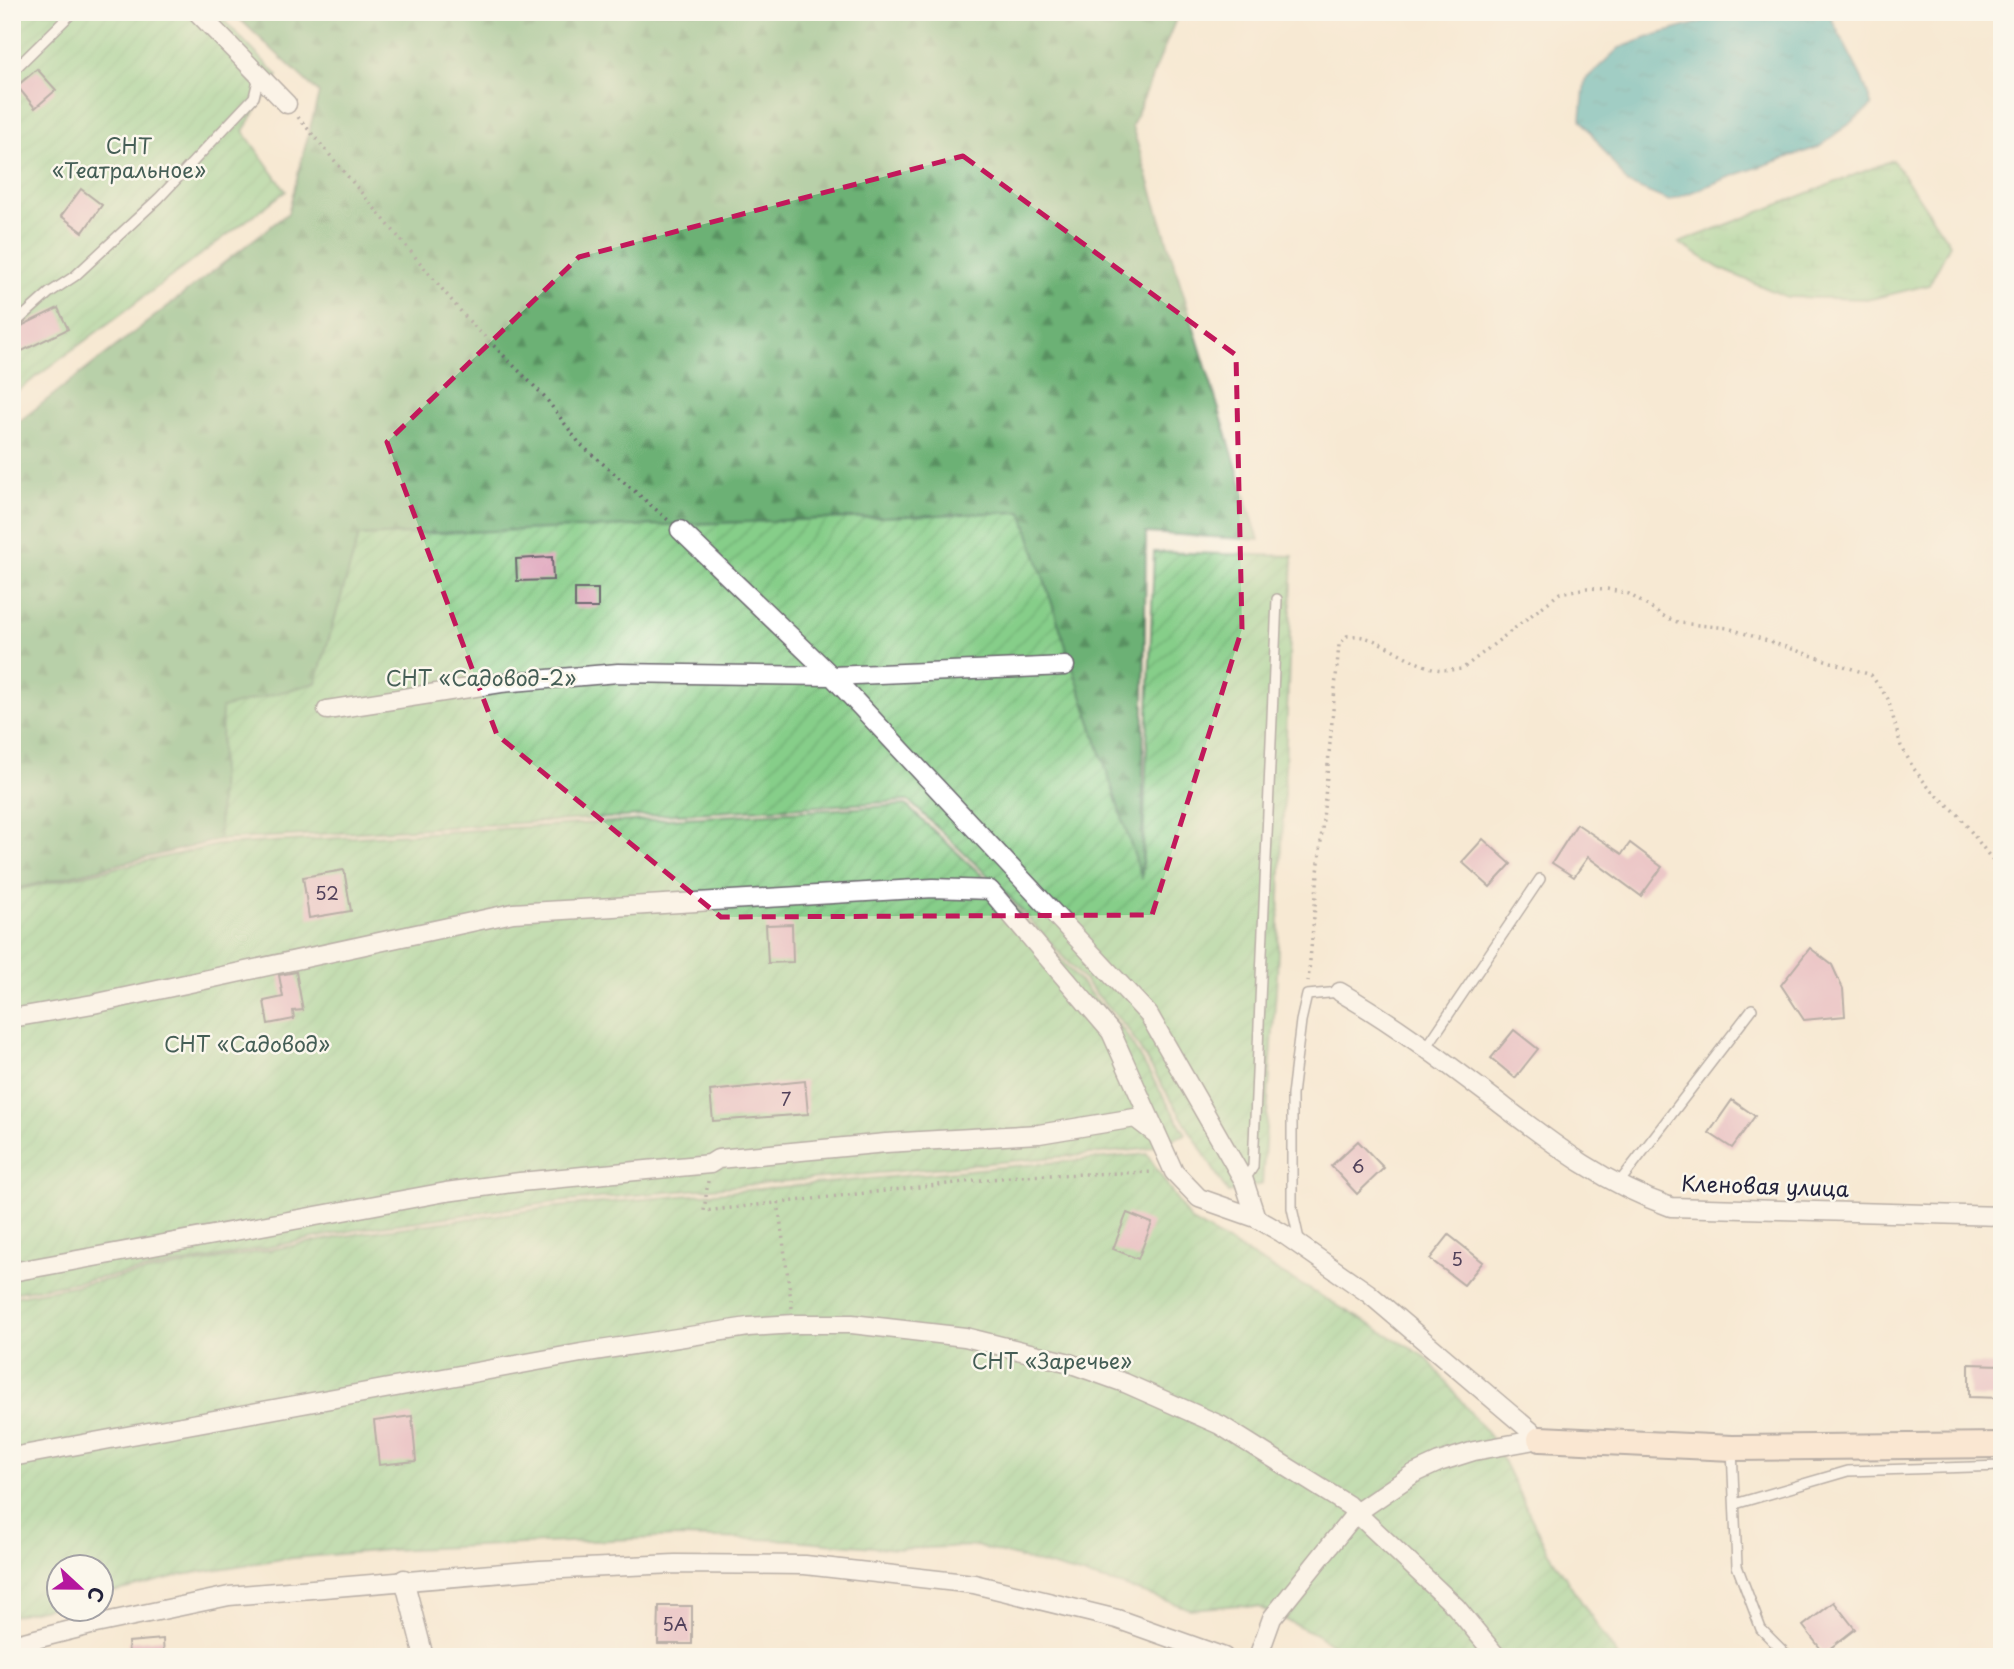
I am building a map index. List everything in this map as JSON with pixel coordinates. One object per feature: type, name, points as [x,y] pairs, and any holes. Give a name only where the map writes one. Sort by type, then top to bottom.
[{"type":"street","points":[[197,12],[287,104]]},
{"type":"street","points":[[680,530],[832,676],[1149,1015],[1244,1181],[1256,1218]]},
{"type":"street","points":[[327,710],[501,683],[618,673],[832,676],[1065,666]]},
{"type":"street","points":[[12,1018],[93,1004],[513,913],[933,888],[990,890],[1111,1032],[1174,1171],[1199,1198],[1256,1218],[1301,1246],[1379,1302],[1539,1439]]},
{"type":"street","name":"Кленовая улица","points":[[1339,992],[1380,1015],[1576,1161],[1639,1196],[1671,1207],[2002,1216]]},
{"type":"street","points":[[12,1272],[446,1192],[520,1182],[710,1164],[718,1159],[886,1143],[1039,1134],[1135,1118],[1160,1136]]},
{"type":"street","points":[[12,1457],[582,1353],[748,1327],[852,1324],[965,1337],[1066,1362],[1125,1383],[1220,1425],[1348,1505],[1456,1607],[1497,1657]]},
{"type":"street","points":[[1258,1657],[1272,1618],[1356,1513],[1413,1474],[1438,1462],[1474,1451],[1539,1439],[1732,1448],[2002,1445]]},
{"type":"street","points":[[12,1645],[91,1625],[229,1596],[404,1579],[540,1570],[648,1565],[805,1564],[974,1584],[1117,1619],[1224,1657]]},
{"type":"street","points":[[404,1579],[424,1657]]},
{"type":"lane","points":[[12,72],[73,12]]},
{"type":"lane","points":[[12,326],[49,293],[75,276],[159,198],[254,97],[259,75]]},
{"type":"lane","points":[[1244,1181],[1253,1167],[1277,598]]},
{"type":"lane","points":[[1426,1048],[1540,879]]},
{"type":"lane","points":[[1301,1246],[1292,1208],[1292,1096],[1301,1021],[1307,995],[1339,992]]},
{"type":"lane","points":[[1618,1184],[1752,1009]]},
{"type":"lane","points":[[1732,1448],[1737,1566],[1761,1629],[1789,1657]]},
{"type":"lane","points":[[1735,1504],[1848,1471],[2002,1466]]},
{"type":"path","points":[[287,104],[467,320],[544,396],[580,444],[680,530]]},
{"type":"path","points":[[1307,995],[1339,645],[1347,636],[1356,635],[1430,668],[1462,669],[1560,593],[1572,590],[1607,589],[1629,594],[1665,617],[1680,623],[1728,628],[1871,675],[1888,699],[1901,746],[1914,768],[1930,789],[1958,814],[2002,873]]},
{"type":"path","points":[[710,1164],[704,1211],[1019,1177],[1174,1171]]},
{"type":"path","points":[[778,1202],[794,1324]]},
{"type":"highlighted area","points":[[963,156],[1236,355],[1242,629],[1152,915],[721,917],[497,735],[387,442],[579,257]]},
{"type":"green space","name":"СНТ «Театральное»","points":[[12,12],[216,12],[278,76],[243,131],[286,191],[12,395]]},
{"type":"green space","points":[[232,12],[1179,12],[1132,126],[1259,540],[1146,533],[1142,882],[1022,512],[359,536],[316,683],[222,709],[219,840],[12,890],[12,427],[288,213],[319,93]]},
{"type":"green space","points":[[1893,160],[1950,244],[1929,285],[1871,299],[1787,297],[1719,268],[1679,243]]},
{"type":"green space","name":"СНТ «Садовод-2»","points":[[1022,512],[1142,879],[1154,552],[1293,556],[1277,975],[1262,1184],[1228,1193],[1127,1028],[1003,890],[909,801],[219,840],[222,708],[316,683],[359,536]]},
{"type":"green space","name":"СНТ «Садовод»","points":[[906,805],[1002,894],[1124,1031],[1186,1134],[1146,1149],[557,1202],[360,1229],[12,1293],[12,891],[218,845]]},
{"type":"green space","name":"СНТ «Заречье»","points":[[1147,1154],[1190,1220],[1426,1357],[1494,1442],[1546,1548],[1618,1657],[1349,1657],[1316,1634],[1258,1607],[1239,1605],[1190,1609],[1120,1585],[976,1546],[897,1549],[791,1540],[678,1537],[387,1550],[282,1559],[181,1575],[116,1591],[116,1554],[46,1554],[46,1608],[12,1616],[12,1297],[362,1233],[556,1207]]},
{"type":"water","points":[[1707,12],[1828,12],[1862,78],[1872,106],[1819,147],[1735,175],[1669,201],[1628,184],[1581,119],[1585,80],[1619,48],[1702,22]]},
{"type":"building","points":[[37,69],[56,90],[35,108],[17,86]]},
{"type":"building","points":[[81,189],[102,205],[83,232],[61,216]]},
{"type":"building","points":[[58,308],[68,329],[20,352],[12,333]]},
{"type":"building","points":[[552,557],[553,580],[517,581],[516,559]]},
{"type":"building","points":[[575,589],[598,589],[598,608],[575,608]]},
{"type":"building","points":[[1577,824],[1622,854],[1630,843],[1662,867],[1641,896],[1588,857],[1574,877],[1552,863]]},
{"type":"building","points":[[1483,839],[1511,864],[1490,887],[1462,862]]},
{"type":"building","points":[[344,870],[351,911],[309,918],[303,877]]},
{"type":"building","points":[[792,924],[793,962],[768,963],[766,925]]},
{"type":"building","points":[[1810,948],[1832,965],[1843,989],[1845,1016],[1804,1020],[1781,985]]},
{"type":"building","points":[[296,972],[303,1010],[293,1011],[294,1019],[268,1024],[264,1001],[283,997],[279,975]]},
{"type":"building","points":[[1514,1030],[1538,1049],[1515,1078],[1491,1058]]},
{"type":"building","points":[[805,1081],[808,1114],[713,1121],[710,1091]]},
{"type":"building","points":[[1732,1100],[1755,1116],[1732,1148],[1709,1133]]},
{"type":"building","points":[[1358,1141],[1384,1168],[1357,1194],[1331,1166]]},
{"type":"building","points":[[1127,1213],[1152,1223],[1138,1259],[1113,1249]]},
{"type":"building","points":[[1449,1235],[1483,1262],[1464,1285],[1430,1259]]},
{"type":"building","points":[[1969,1364],[2002,1365],[2002,1398],[1969,1397]]},
{"type":"building","points":[[412,1416],[416,1461],[379,1465],[374,1421]]},
{"type":"building","points":[[1834,1602],[1855,1629],[1824,1653],[1803,1626]]},
{"type":"building","points":[[659,1606],[692,1606],[692,1644],[658,1644]]},
{"type":"building","points":[[163,1639],[164,1657],[129,1657],[128,1642]]}]
